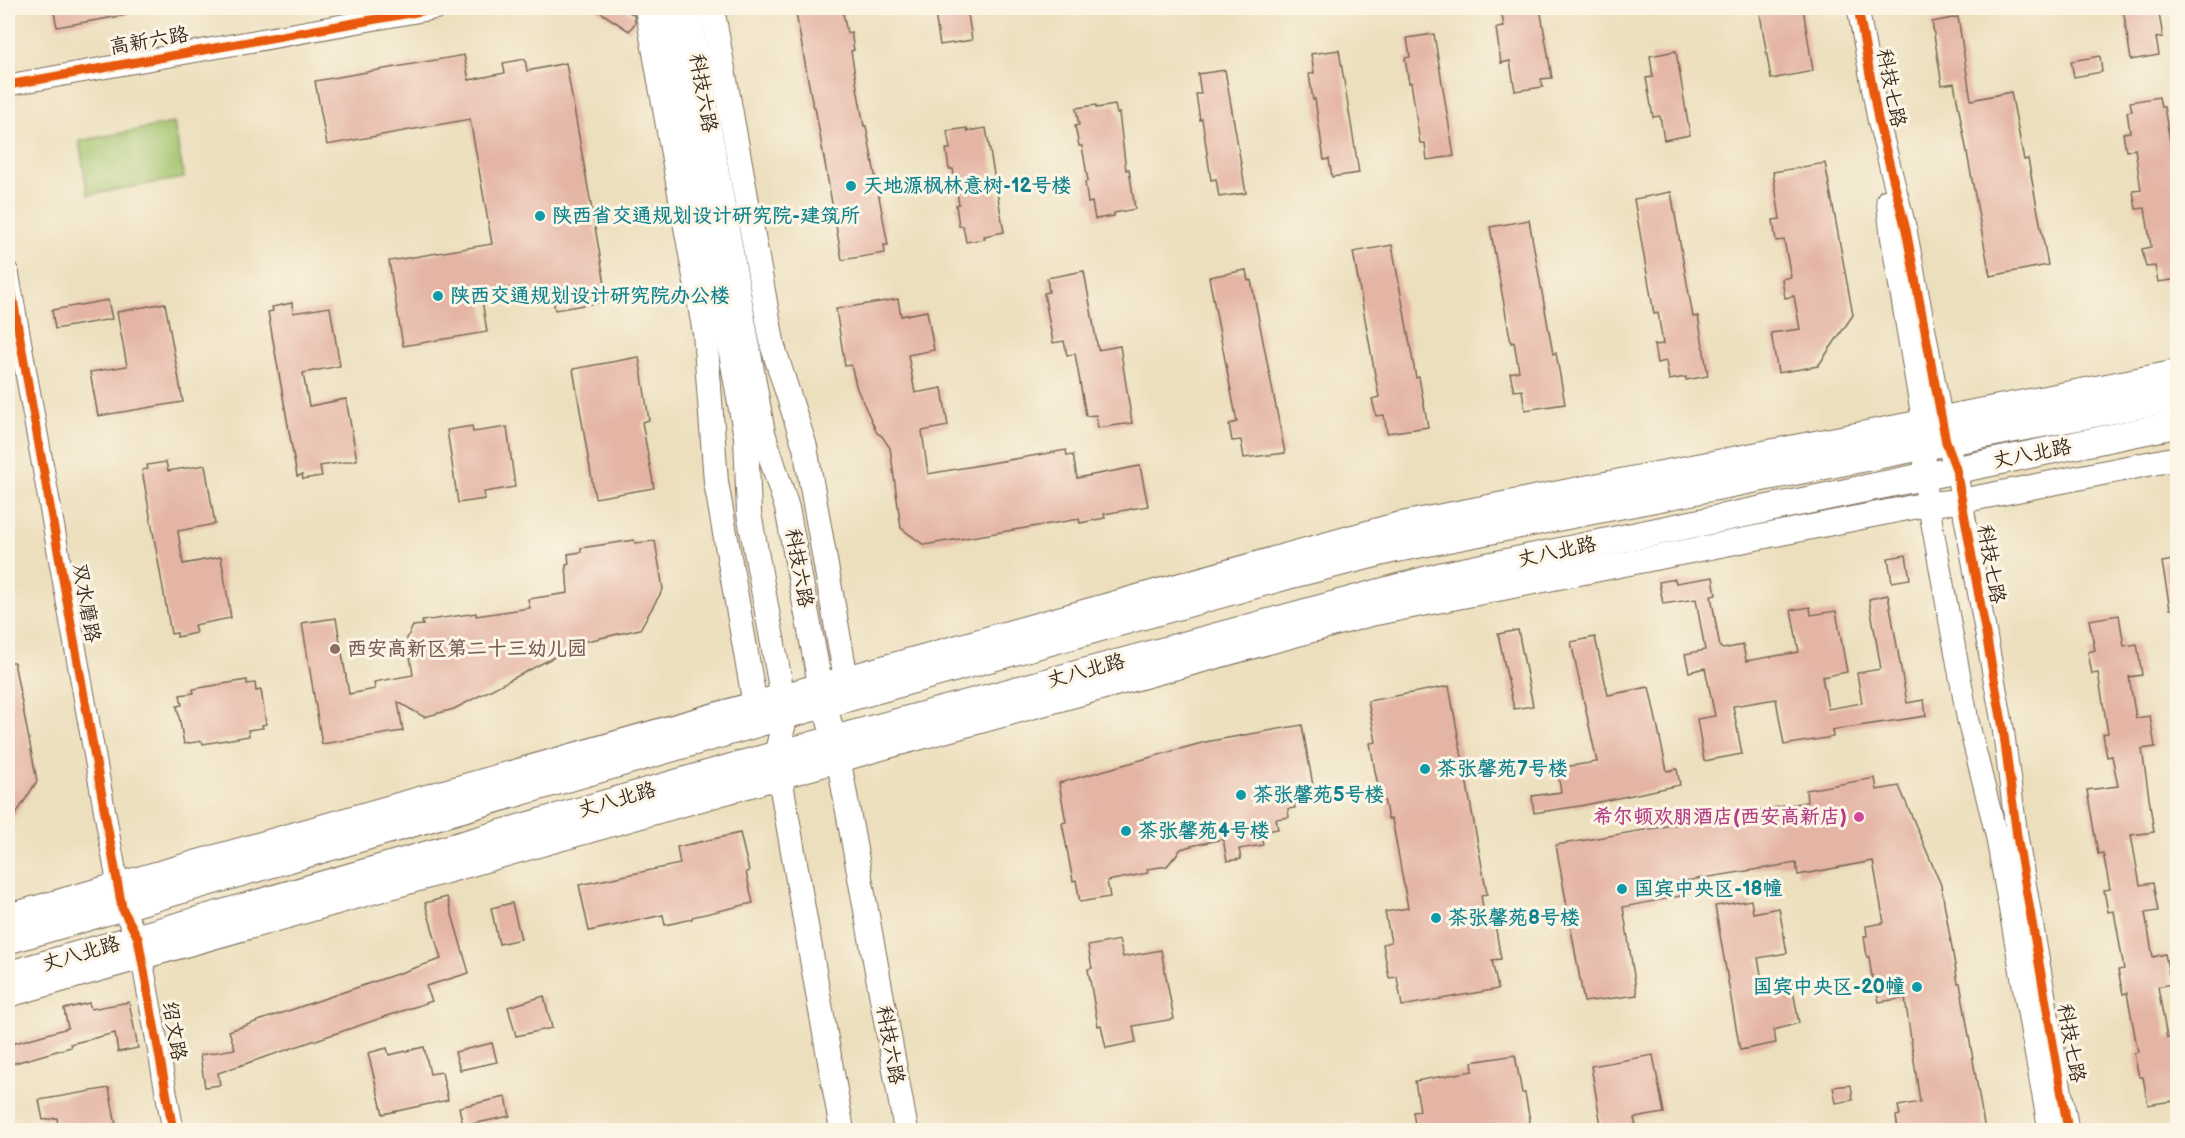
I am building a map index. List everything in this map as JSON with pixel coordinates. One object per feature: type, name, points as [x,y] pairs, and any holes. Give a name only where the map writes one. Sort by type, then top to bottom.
[{"type":"main road","points":[[647,8],[705,333],[716,482],[755,705]]},
{"type":"main road","name":"科技六路","points":[[669,8],[746,437],[749,513],[784,706],[778,766],[842,1131]]},
{"type":"main road","name":"科技六路","points":[[688,8],[763,433],[787,508],[822,695],[836,750],[906,1131]]},
{"type":"main road","points":[[712,8],[773,347],[805,447],[846,679]]},
{"type":"main road","points":[[822,695],[846,679],[1395,525],[1935,432],[2178,372]]},
{"type":"main road","name":"丈八北路","points":[[8,940],[120,896],[822,695],[1394,549],[1935,432],[2178,398]]},
{"type":"main road","name":"丈八北路","points":[[8,975],[140,948],[1441,576],[2178,424]]},
{"type":"main road","points":[[836,750],[1371,614],[1928,504],[1961,501],[2178,458]]},
{"type":"main road","points":[[8,916],[120,896],[755,705],[784,706]]},
{"type":"main road","points":[[8,995],[140,948]]},
{"type":"street","name":"高新六路","points":[[8,85],[438,8]]},
{"type":"street","name":"科技七路","points":[[1858,8],[1878,119],[1906,230],[1935,432],[1956,469],[2002,728],[2017,836],[2068,1131]]},
{"type":"street","name":"双水磨路","points":[[8,272],[120,896],[140,948]]},
{"type":"street","name":"科技七路","points":[[1935,432],[1923,475],[1968,721],[1996,834],[2049,1131]]},
{"type":"street","name":"绍文路","points":[[140,948],[173,1131]]},
{"type":"green space","points":[[174,123],[184,178],[88,195],[79,141]]},
{"type":"building","points":[[53,8],[126,8],[126,15],[57,27]]},
{"type":"building","points":[[594,8],[623,8],[634,15],[635,23],[629,31]]},
{"type":"building","points":[[795,8],[842,8],[847,33],[851,32],[854,50],[851,51],[858,93],[888,245],[884,245],[885,253],[842,260]]},
{"type":"building","points":[[934,8],[967,8],[972,40],[940,45]]},
{"type":"building","points":[[1501,8],[1540,8],[1552,78],[1541,79],[1543,87],[1515,91],[1510,61],[1501,63],[1496,28],[1504,27]]},
{"type":"building","points":[[1759,8],[1803,8],[1813,71],[1771,79]]},
{"type":"building","points":[[2123,8],[2158,8],[2163,37],[2156,38],[2159,55],[2131,60]]},
{"type":"building","points":[[1958,17],[1971,100],[2011,92],[2024,160],[2028,159],[2048,265],[1990,276],[1954,83],[1942,85],[1932,22]]},
{"type":"building","points":[[1434,34],[1454,156],[1427,160],[1425,143],[1420,143],[1405,58],[1410,57],[1407,38]]},
{"type":"building","points":[[1339,50],[1359,173],[1332,177],[1329,159],[1324,160],[1309,74],[1314,73],[1311,54]]},
{"type":"building","points":[[1676,51],[1690,135],[1664,140],[1660,116],[1653,117],[1646,78],[1653,77],[1650,56]]},
{"type":"building","name":"陕西省交通规划设计研究院-建筑所","points":[[464,55],[469,80],[505,73],[503,63],[525,59],[527,71],[566,63],[608,301],[555,310],[551,290],[521,296],[519,287],[481,293],[487,332],[403,346],[389,261],[492,244],[470,119],[327,145],[315,81]]},
{"type":"building","points":[[2100,56],[2102,72],[2074,77],[2071,61]]},
{"type":"building","points":[[1225,70],[1246,193],[1219,197],[1216,179],[1211,180],[1196,94],[1201,94],[1198,74]]},
{"type":"building","points":[[2159,97],[2161,107],[2164,107],[2178,187],[2178,279],[2158,282],[2155,266],[2146,267],[2142,249],[2151,247],[2145,208],[2136,209],[2133,191],[2141,190],[2135,149],[2126,151],[2123,133],[2130,132],[2127,112],[2132,111],[2130,102]]},
{"type":"building","points":[[1096,105],[1096,108],[1115,105],[1117,114],[1119,113],[1126,170],[1129,169],[1135,209],[1095,219],[1092,202],[1088,203],[1085,182],[1088,181],[1082,146],[1079,146],[1075,126],[1079,125],[1076,108]]},
{"type":"building","points":[[967,128],[967,131],[986,128],[1004,232],[984,236],[985,239],[966,242],[963,226],[959,226],[956,205],[959,204],[953,169],[949,169],[946,149],[950,149],[947,131]]},
{"type":"building","points":[[1825,163],[1853,315],[1818,366],[1778,373],[1771,333],[1800,329],[1794,296],[1785,298],[1782,279],[1791,277],[1784,240],[1776,241],[1773,220],[1780,219],[1773,172]]},
{"type":"building","points":[[1671,192],[1693,317],[1698,316],[1708,376],[1686,380],[1686,377],[1669,380],[1666,361],[1657,363],[1654,345],[1663,344],[1658,313],[1654,314],[1634,199]]},
{"type":"building","points":[[1529,220],[1553,354],[1556,353],[1565,404],[1525,410],[1522,390],[1514,391],[1510,373],[1519,371],[1514,342],[1511,343],[1490,227]]},
{"type":"building","points":[[1392,245],[1416,378],[1419,377],[1428,427],[1387,433],[1384,415],[1376,416],[1372,399],[1379,397],[1353,252]]},
{"type":"building","points":[[1246,270],[1248,281],[1251,280],[1285,453],[1244,458],[1241,440],[1232,441],[1229,424],[1237,422],[1209,277]]},
{"type":"building","points":[[1084,271],[1098,350],[1120,346],[1132,423],[1098,428],[1096,415],[1086,416],[1075,354],[1067,355],[1064,341],[1053,343],[1044,293],[1049,292],[1047,278]]},
{"type":"building","points":[[898,299],[901,316],[927,311],[934,350],[908,355],[915,393],[942,388],[948,426],[922,431],[928,474],[1066,450],[1067,456],[1073,455],[1077,478],[1140,466],[1148,506],[1104,514],[1105,518],[1080,523],[1079,519],[924,545],[901,528],[890,448],[882,436],[877,433],[857,389],[851,365],[845,366],[836,309]]},
{"type":"building","points":[[108,300],[112,319],[55,329],[52,310]]},
{"type":"building","points":[[165,303],[183,402],[98,416],[90,372],[127,366],[117,312]]},
{"type":"building","points":[[292,303],[293,313],[330,307],[340,366],[303,373],[309,406],[346,399],[357,460],[320,466],[322,476],[303,479],[302,475],[297,476],[268,312],[273,311],[272,307]]},
{"type":"building","points":[[639,357],[649,420],[642,422],[654,488],[595,498],[573,369]]},
{"type":"building","points":[[472,426],[473,432],[507,427],[515,487],[484,492],[485,499],[458,503],[447,430]]},
{"type":"building","points":[[166,462],[168,471],[205,465],[215,524],[178,531],[183,564],[221,557],[231,618],[194,625],[196,633],[177,637],[177,633],[171,634],[142,470],[148,469],[147,465]]},
{"type":"building","points":[[634,540],[635,543],[655,541],[663,589],[640,629],[583,642],[454,709],[424,717],[398,702],[403,731],[322,744],[302,623],[336,618],[349,694],[375,689],[374,682],[413,675],[407,638],[413,626],[423,625],[422,621],[530,608],[528,599],[568,593],[566,565],[569,564],[568,554],[581,552],[581,548]]},
{"type":"building","points":[[1906,555],[1910,579],[1892,582],[1888,558]]},
{"type":"building","points":[[2178,559],[2178,609],[2170,609],[2162,562]]},
{"type":"building","points":[[1713,577],[1716,595],[1711,596],[1720,647],[1723,649],[1743,645],[1746,661],[1799,652],[1791,610],[1810,607],[1811,615],[1836,611],[1847,672],[1822,677],[1828,709],[1862,703],[1857,673],[1881,669],[1869,599],[1888,595],[1907,703],[1924,700],[1926,716],[1832,730],[1833,737],[1784,745],[1776,699],[1733,706],[1742,754],[1704,761],[1697,719],[1715,716],[1705,668],[1689,672],[1685,654],[1705,650],[1696,599],[1663,604],[1659,582],[1675,579],[1676,583]]},
{"type":"building","points":[[2119,615],[2124,646],[2137,644],[2142,675],[2129,677],[2136,718],[2150,716],[2155,747],[2142,749],[2154,832],[2131,835],[2140,885],[2153,883],[2158,911],[2145,913],[2153,957],[2165,954],[2171,984],[2158,987],[2167,1038],[2178,1036],[2178,1066],[2173,1067],[2178,1100],[2148,1105],[2143,1077],[2139,1077],[2134,1053],[2138,1052],[2127,993],[2123,994],[2118,970],[2124,969],[2114,911],[2108,912],[2104,890],[2110,889],[2103,853],[2098,854],[2087,790],[2118,786],[2112,756],[2107,757],[2103,734],[2108,733],[2098,673],[2092,674],[2088,652],[2095,650],[2089,620]]},
{"type":"building","points":[[1518,630],[1533,706],[1514,709],[1498,634]]},
{"type":"building","points":[[1595,637],[1608,695],[1649,687],[1667,771],[1677,769],[1680,785],[1534,813],[1532,796],[1561,792],[1557,768],[1597,762],[1571,642]]},
{"type":"building","points":[[8,662],[14,662],[37,781],[8,827]]},
{"type":"building","points":[[247,680],[247,684],[255,683],[256,691],[261,690],[266,724],[262,725],[263,728],[248,730],[249,736],[203,744],[202,741],[184,744],[177,706],[182,705],[180,695],[194,693],[193,689]]},
{"type":"building","points":[[1449,686],[1487,894],[1481,895],[1486,925],[1495,924],[1501,959],[1492,960],[1498,989],[1402,1006],[1397,977],[1389,978],[1383,944],[1391,942],[1385,912],[1408,908],[1392,819],[1388,819],[1382,789],[1379,790],[1375,771],[1370,743],[1376,742],[1368,701]]},
{"type":"building","points":[[1302,725],[1314,791],[1300,789],[1301,803],[1294,804],[1295,808],[1288,809],[1289,817],[1276,819],[1278,829],[1261,832],[1263,845],[1239,849],[1241,859],[1227,861],[1223,839],[1181,849],[1167,866],[1147,869],[1148,873],[1107,881],[1110,897],[1080,902],[1076,880],[1073,881],[1062,823],[1066,822],[1059,783],[1205,742]]},
{"type":"building","points":[[1875,778],[1877,790],[1899,786],[1941,885],[1985,1131],[1898,1131],[1896,1116],[1900,1115],[1898,1106],[1920,1102],[1905,998],[1879,1002],[1877,992],[1874,992],[1869,957],[1867,957],[1864,936],[1867,936],[1866,926],[1884,923],[1873,861],[1798,875],[1796,863],[1678,882],[1681,896],[1623,907],[1637,995],[1584,1002],[1556,845],[1807,802],[1806,790]]},
{"type":"building","points":[[740,833],[749,871],[746,872],[753,903],[665,925],[663,915],[589,931],[579,885],[680,864],[677,847]]},
{"type":"building","points":[[447,897],[469,973],[426,986],[432,1001],[218,1073],[220,1085],[205,1087],[200,1055],[235,1049],[229,1031],[441,959],[425,903]]},
{"type":"building","points":[[1751,900],[1753,913],[1779,908],[1787,953],[1758,958],[1763,985],[1791,980],[1799,1023],[1774,1030],[1776,1043],[1740,1050],[1715,906]]},
{"type":"building","points":[[512,903],[521,939],[499,944],[491,908]]},
{"type":"building","points":[[1119,940],[1123,957],[1161,950],[1174,1019],[1133,1026],[1136,1042],[1106,1048],[1101,1025],[1098,1026],[1088,969],[1092,968],[1088,946]]},
{"type":"building","points":[[544,996],[552,1028],[516,1036],[508,1007]]},
{"type":"building","points":[[129,1002],[138,1048],[118,1052],[115,1033],[70,1044],[71,1047],[8,1065],[8,1045],[68,1028],[64,1009],[89,1003],[91,1009]]},
{"type":"building","points":[[492,1043],[497,1062],[460,1070],[455,1052]]},
{"type":"building","points":[[424,1047],[430,1074],[442,1072],[448,1100],[383,1114],[368,1053],[387,1048],[389,1055]]},
{"type":"building","points":[[1515,1055],[1531,1127],[1528,1131],[1416,1131],[1413,1112],[1420,1111],[1415,1081],[1473,1071],[1472,1062]]},
{"type":"building","points":[[1653,1055],[1664,1113],[1634,1118],[1637,1131],[1602,1131],[1591,1066]]},
{"type":"building","points":[[1851,1085],[1853,1100],[1836,1103],[1833,1087]]},
{"type":"building","points":[[109,1088],[117,1131],[59,1131],[57,1118],[43,1120],[39,1100]]},
{"type":"building","points":[[506,1097],[510,1116],[463,1126],[459,1107]]},
{"type":"cycle path","points":[[8,85],[438,8]]},
{"type":"cycle path","points":[[1858,8],[1878,119],[1906,230],[1946,442],[1956,469],[2003,728],[2017,836],[2068,1130]]},
{"type":"cycle path","points":[[8,272],[122,908],[138,938],[173,1130]]},
{"type":"place","name":"天地源枫林意树-12号楼","points":[[851,186]]},
{"type":"place","name":"陕西省交通规划设计研究院-建筑所","points":[[540,216]]},
{"type":"place","name":"陕西交通规划设计研究院办公楼","points":[[438,296]]},
{"type":"place","name":"西安高新区第二十三幼儿园","points":[[335,649]]},
{"type":"place","name":"茶张馨苑7号楼","points":[[1425,769]]},
{"type":"place","name":"茶张馨苑5号楼","points":[[1241,795]]},
{"type":"place","name":"希尔顿欢朋酒店(西安高新店)","points":[[1859,817]]},
{"type":"place","name":"茶张馨苑4号楼","points":[[1126,831]]},
{"type":"place","name":"国宾中央区-18幢","points":[[1622,889]]},
{"type":"place","name":"茶张馨苑8号楼","points":[[1436,918]]},
{"type":"place","name":"国宾中央区-20幢","points":[[1917,987]]}]
